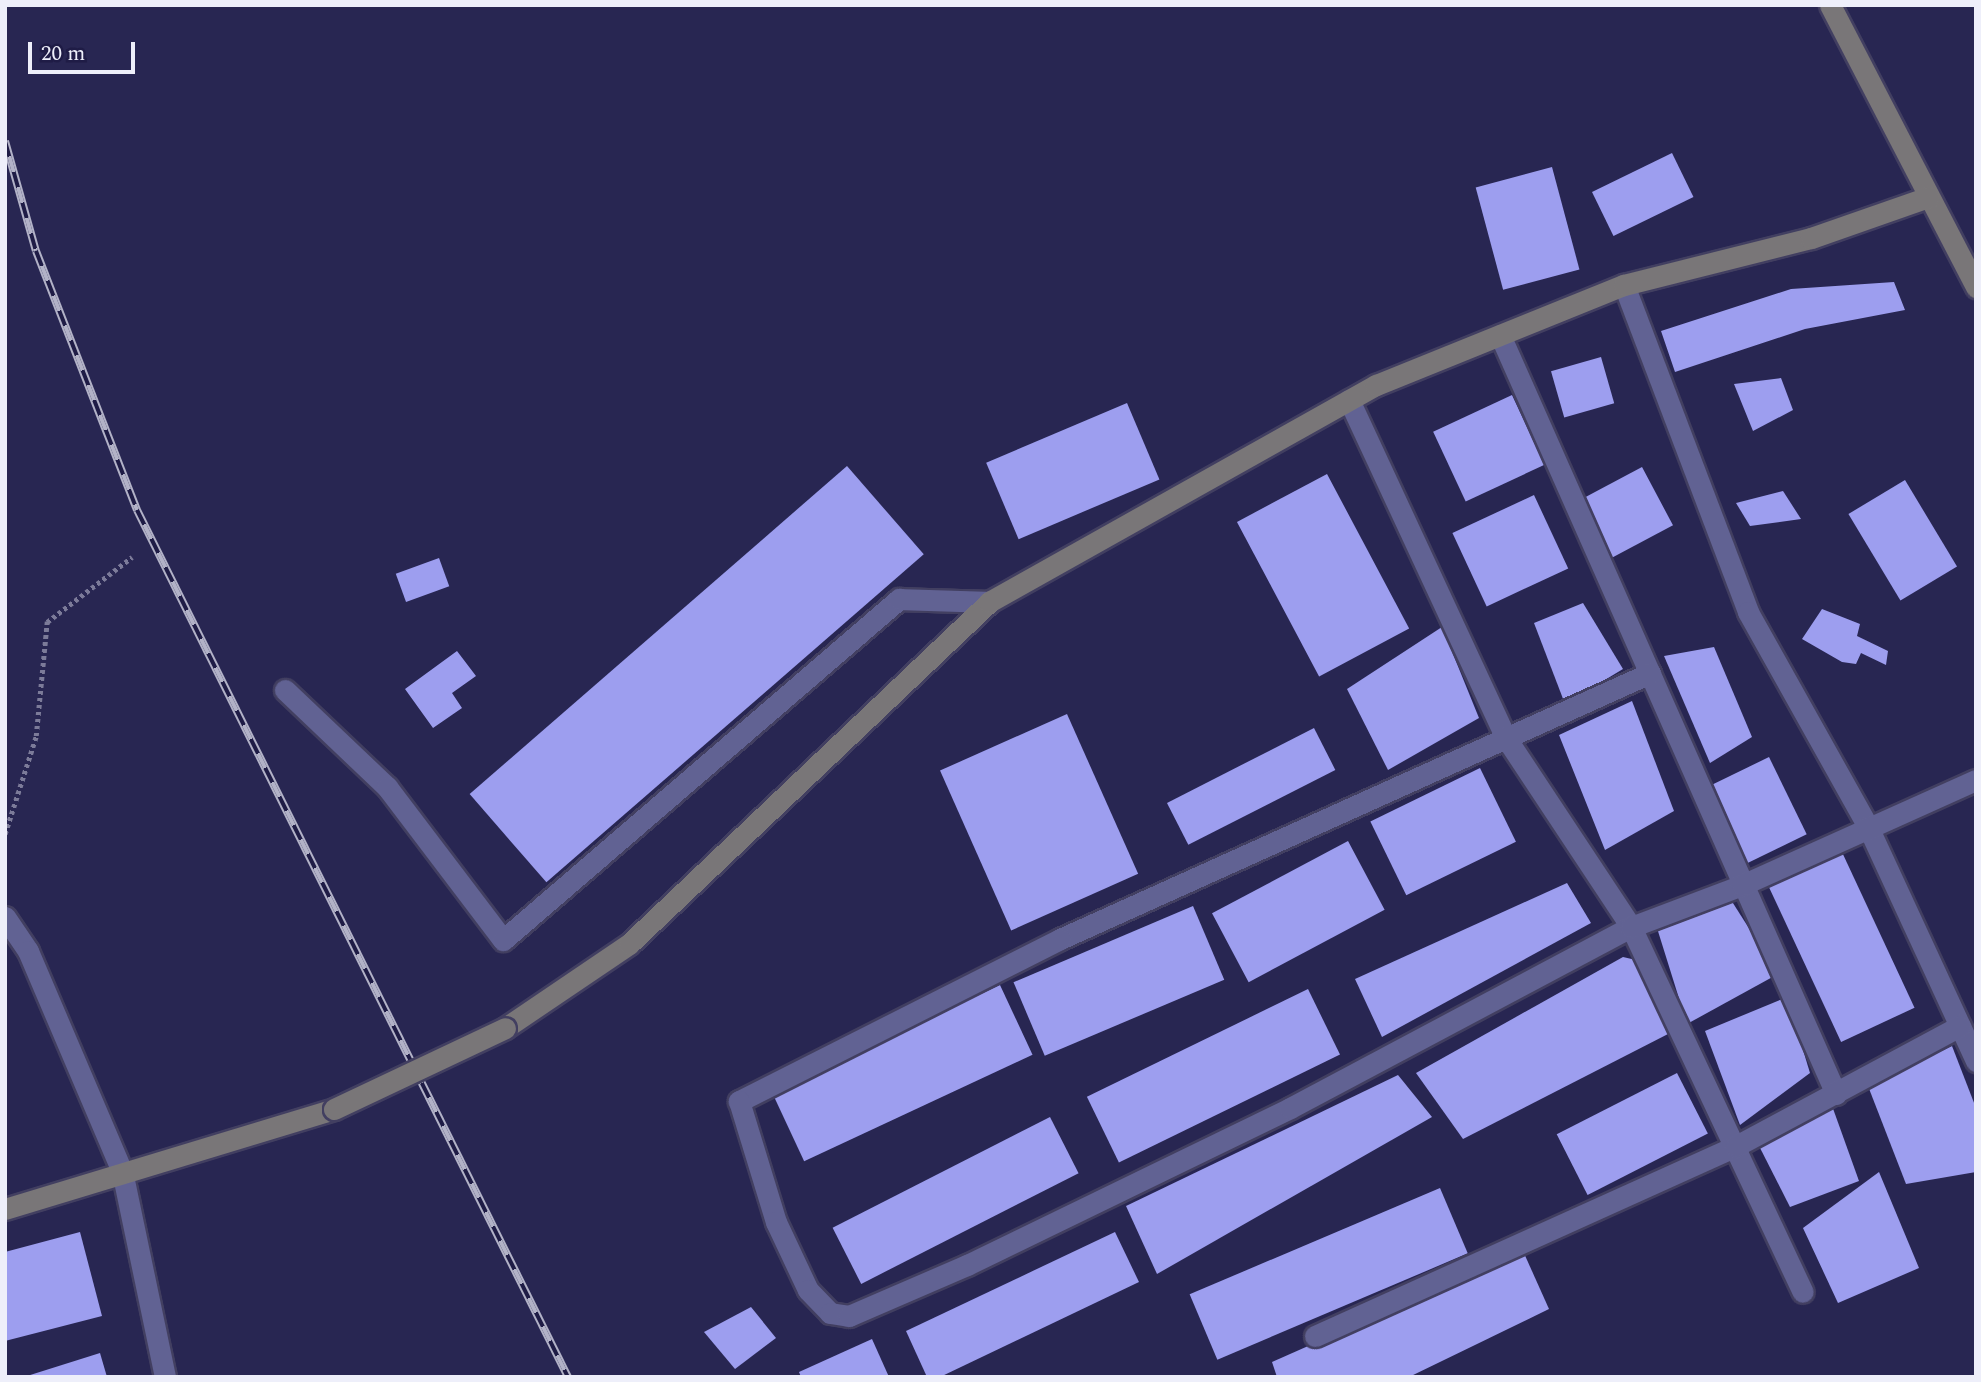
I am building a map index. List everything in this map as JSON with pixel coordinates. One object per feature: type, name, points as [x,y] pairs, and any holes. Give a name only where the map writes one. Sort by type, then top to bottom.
[{"type":"street","points":[[1829,5],[1928,197],[1970,262],[1976,287]]},
{"type":"street","points":[[5,1209],[122,1171],[334,1109],[505,1028],[629,944],[989,602],[1349,400],[1624,285],[1811,238],[1928,197]]},
{"type":"street","points":[[1624,285],[1748,612],[1868,827],[1976,1061]]},
{"type":"street","points":[[1500,335],[1836,1094]]},
{"type":"street","points":[[1349,400],[1506,738],[1631,927],[1803,1292]]},
{"type":"street","points":[[285,690],[387,787],[503,940],[899,599],[989,602]]},
{"type":"street","points":[[1650,673],[1060,939],[739,1101],[776,1222],[808,1290],[830,1312],[849,1317],[967,1265],[1290,1108],[1631,927],[1742,885],[1976,780]]},
{"type":"street","points":[[5,917],[28,951],[122,1171],[165,1377]]},
{"type":"street","points":[[1315,1336],[1736,1146],[1960,1026]]},
{"type":"path","points":[[5,834],[37,736],[47,622],[132,557]]},
{"type":"building","points":[[1672,153],[1693,197],[1613,236],[1592,192]]},
{"type":"building","points":[[1552,167],[1579,269],[1503,290],[1476,187]]},
{"type":"building","points":[[1894,282],[1905,310],[1805,329],[1675,372],[1661,331],[1791,289]]},
{"type":"building","points":[[1601,357],[1614,403],[1564,417],[1551,371]]},
{"type":"building","points":[[1781,378],[1793,410],[1753,431],[1734,384]]},
{"type":"building","points":[[1512,395],[1545,465],[1466,502],[1433,432]]},
{"type":"building","points":[[1127,403],[1159,479],[1019,539],[986,463]]},
{"type":"building","points":[[847,466],[924,554],[546,882],[470,794]]},
{"type":"building","points":[[1642,467],[1673,525],[1608,560],[1577,502]]},
{"type":"building","points":[[1327,474],[1409,629],[1319,676],[1237,522]]},
{"type":"building","points":[[1905,480],[1957,567],[1900,601],[1848,514]]},
{"type":"building","points":[[1783,491],[1801,519],[1750,526],[1736,503]]},
{"type":"building","points":[[1534,495],[1568,568],[1487,606],[1452,533]]},
{"type":"building","points":[[439,558],[449,586],[406,602],[396,574]]},
{"type":"building","points":[[1583,603],[1623,669],[1565,704],[1534,623]]},
{"type":"building","points":[[1822,609],[1860,624],[1857,636],[1888,651],[1886,665],[1861,653],[1856,664],[1842,662],[1802,639]]},
{"type":"building","points":[[1442,627],[1479,718],[1388,770],[1347,689]]},
{"type":"building","points":[[1714,647],[1752,737],[1710,763],[1664,656]]},
{"type":"building","points":[[457,651],[476,676],[452,693],[462,708],[433,728],[405,689]]},
{"type":"building","points":[[1632,701],[1674,811],[1605,850],[1559,735]]},
{"type":"building","points":[[1067,714],[1138,874],[1011,930],[940,771]]},
{"type":"building","points":[[1314,728],[1335,770],[1188,845],[1167,803]]},
{"type":"building","points":[[1769,757],[1807,834],[1742,866],[1704,789]]},
{"type":"building","points":[[1480,768],[1516,842],[1406,895],[1370,821]]},
{"type":"building","points":[[1348,841],[1385,910],[1249,982],[1212,913]]},
{"type":"building","points":[[1841,850],[1915,1008],[1841,1042],[1768,884]]},
{"type":"building","points":[[1567,883],[1591,923],[1382,1037],[1355,979]]},
{"type":"building","points":[[1731,900],[1778,974],[1687,1024],[1657,928]]},
{"type":"building","points":[[1193,906],[1224,980],[1045,1056],[1014,982]]},
{"type":"building","points":[[1623,957],[1636,960],[1670,1033],[1463,1139],[1416,1073]]},
{"type":"building","points":[[1000,985],[1033,1055],[804,1161],[772,1091]]},
{"type":"building","points":[[1308,989],[1340,1055],[1119,1162],[1087,1097]]},
{"type":"building","points":[[1787,997],[1810,1073],[1740,1125],[1705,1031]]},
{"type":"building","points":[[1952,1046],[1976,1108],[1976,1172],[1906,1184],[1868,1086]]},
{"type":"building","points":[[1677,1073],[1708,1134],[1588,1195],[1557,1134]]},
{"type":"building","points":[[1398,1075],[1432,1117],[1157,1274],[1126,1206]]},
{"type":"building","points":[[1831,1103],[1859,1181],[1790,1207],[1756,1140]]},
{"type":"building","points":[[1050,1117],[1079,1173],[861,1284],[833,1228]]},
{"type":"building","points":[[1879,1172],[1919,1268],[1838,1303],[1803,1228]]},
{"type":"building","points":[[1440,1188],[1468,1253],[1217,1360],[1190,1294]]},
{"type":"building","points":[[80,1232],[102,1316],[5,1341],[5,1252]]},
{"type":"building","points":[[1115,1232],[1139,1282],[940,1377],[927,1377],[906,1331]]},
{"type":"building","points":[[1523,1251],[1549,1309],[1409,1377],[1277,1377],[1272,1362]]},
{"type":"building","points":[[751,1307],[776,1338],[735,1369],[704,1332]]},
{"type":"building","points":[[872,1339],[889,1377],[801,1377],[799,1372]]},
{"type":"building","points":[[100,1353],[107,1377],[27,1377],[27,1376]]},
{"type":"railway","points":[[5,141],[36,251],[137,510],[568,1377]]}]
